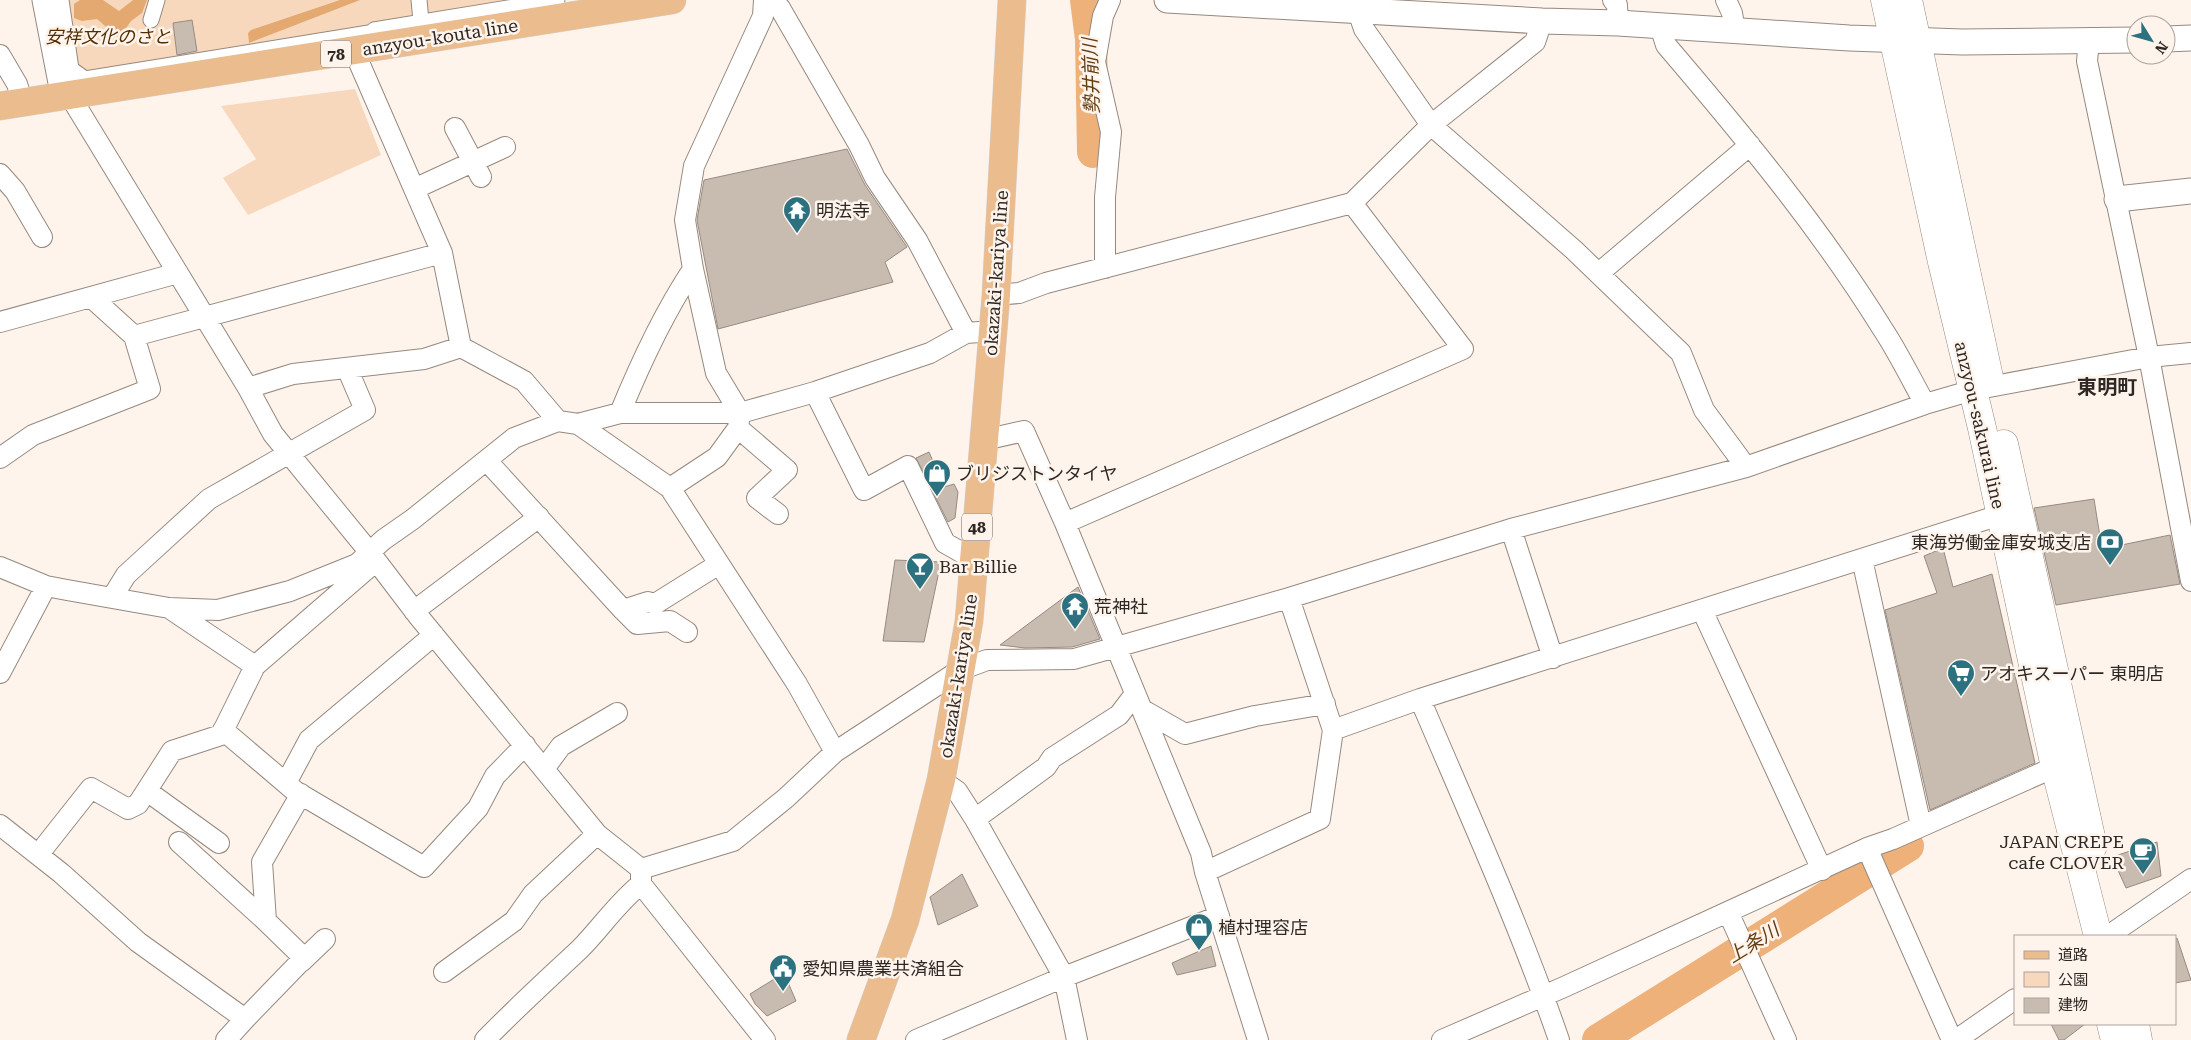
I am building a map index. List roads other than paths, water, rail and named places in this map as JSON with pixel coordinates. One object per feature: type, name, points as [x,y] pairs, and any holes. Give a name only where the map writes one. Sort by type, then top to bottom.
[{"type":"main road","name":"anzyou-kouta line","points":[[12,105],[672,0]]},
{"type":"main road","name":"okazaki-kariya line","points":[[861,1040],[905,920],[941,780],[969,621],[984,440],[979,332],[996,295],[1012,0]]},
{"type":"main road","name":"anzyou-sakurai line","points":[[1885,0],[1906,40],[1930,108],[1982,388],[2064,763]]},
{"type":"main road","name":"anzyou-sakurai line","points":[[1906,40],[1908,0]]},
{"type":"main road","name":"anzyou-sakurai line","points":[[1982,388],[2000,515],[2108,935]]},
{"type":"main road","points":[[2111,1025],[2115,1040]]},
{"type":"main road","points":[[2135,1025],[2138,1040]]},
{"type":"street","points":[[45,0],[62,88],[70,96],[204,315],[273,434],[374,557],[414,611],[597,834],[641,877],[761,1039]]},
{"type":"street","points":[[61,0],[71,69],[85,78],[375,32],[374,30],[421,21],[557,0]]},
{"type":"street","points":[[151,20],[157,0]]},
{"type":"street","points":[[419,0],[421,21]]},
{"type":"street","points":[[764,0],[763,16],[694,166],[685,220],[693,269],[716,373],[739,420],[787,470],[757,498],[778,514]]},
{"type":"street","points":[[38,855],[91,788],[128,810],[138,804],[172,751],[221,735],[255,666],[374,557],[383,540],[413,519],[514,438],[558,421],[578,424],[620,413],[739,420],[930,353],[979,332],[875,178],[859,145],[785,16],[772,0]]},
{"type":"street","points":[[1105,268],[1105,197],[1111,132],[1096,62],[1103,16],[1110,0]]},
{"type":"street","points":[[1167,0],[1316,4],[1358,11],[1542,21],[1616,12],[1660,26],[1906,40],[1962,42],[2126,40]]},
{"type":"street","points":[[1726,0],[1732,13],[1735,31]]},
{"type":"street","points":[[1358,11],[1364,29],[1431,125],[1599,274],[1681,353],[1704,410],[1746,467]]},
{"type":"street","points":[[996,295],[1018,293],[1105,268],[1352,203],[1431,125],[1535,42],[1542,21]]},
{"type":"street","points":[[1660,26],[1666,45],[1750,145],[1859,292],[1883,329],[1925,404]]},
{"type":"street","points":[[2176,39],[2191,38]]},
{"type":"street","points":[[2090,41],[2087,61],[2149,357],[2191,582]]},
{"type":"street","points":[[354,51],[442,253],[461,347]]},
{"type":"street","points":[[0,55],[17,84],[12,105]]},
{"type":"street","points":[[455,128],[477,170]]},
{"type":"street","points":[[1599,274],[1750,145]]},
{"type":"street","points":[[414,189],[477,170],[505,147]]},
{"type":"street","points":[[0,174],[15,191],[42,237]]},
{"type":"street","points":[[2117,199],[2191,191]]},
{"type":"street","points":[[1065,523],[1463,349],[1352,203]]},
{"type":"street","points":[[134,336],[204,315],[442,253]]},
{"type":"street","points":[[620,413],[634,380],[676,295],[693,269]]},
{"type":"street","points":[[0,322],[178,273]]},
{"type":"street","points":[[0,458],[33,435],[150,389],[134,336],[91,297]]},
{"type":"street","points":[[248,388],[293,374],[424,359],[461,347],[524,381],[558,421]]},
{"type":"street","points":[[485,1040],[520,1003],[581,947],[630,893],[641,877],[733,841],[786,798],[835,752],[960,670],[987,660],[1061,661],[1116,648],[1289,598],[1511,529],[1746,467],[1925,404],[1982,388],[2149,357],[2191,353]]},
{"type":"street","points":[[113,596],[126,575],[210,499],[290,455],[365,410],[347,368]]},
{"type":"street","points":[[815,392],[864,490],[908,466],[945,543],[975,560]]},
{"type":"street","points":[[670,488],[717,457],[739,420]]},
{"type":"street","points":[[578,424],[670,488],[797,684],[835,752]]},
{"type":"street","points":[[984,440],[1024,431],[1065,523],[1201,853],[1205,872],[1258,1040]]},
{"type":"street","points":[[487,460],[637,624],[670,621],[687,632]]},
{"type":"street","points":[[1333,730],[1420,699],[2000,515]]},
{"type":"street","points":[[414,611],[539,518]]},
{"type":"street","points":[[1511,529],[1553,658]]},
{"type":"street","points":[[0,551],[26,577]]},
{"type":"street","points":[[0,567],[46,586],[113,596],[169,608],[218,610],[290,591],[374,557]]},
{"type":"street","points":[[1862,559],[1921,826]]},
{"type":"street","points":[[623,610],[648,602],[655,604],[719,564]]},
{"type":"street","points":[[0,673],[46,586]]},
{"type":"street","points":[[1205,872],[1320,819],[1333,730],[1326,704],[1289,598]]},
{"type":"street","points":[[169,608],[255,666]]},
{"type":"street","points":[[1702,610],[1822,870]]},
{"type":"street","points":[[266,921],[262,862],[294,788],[309,740],[434,635]]},
{"type":"street","points":[[1420,699],[1543,994],[1559,1040]]},
{"type":"street","points":[[1139,702],[1185,734],[1255,716],[1326,704]]},
{"type":"street","points":[[976,819],[1046,767],[1052,758],[1139,702]]},
{"type":"street","points":[[544,769],[561,746],[617,713]]},
{"type":"street","points":[[223,730],[294,788],[424,867],[478,808],[495,776],[525,745]]},
{"type":"street","points":[[1442,1040],[1822,870],[1866,848],[2064,763]]},
{"type":"street","points":[[941,780],[957,791],[976,819],[1064,976],[1077,1040]]},
{"type":"street","points":[[146,791],[219,843]]},
{"type":"street","points":[[0,824],[138,942],[245,1019]]},
{"type":"street","points":[[444,972],[514,921],[533,894],[597,834]]},
{"type":"street","points":[[180,842],[304,958],[301,962]]},
{"type":"street","points":[[1866,848],[1952,1040]]},
{"type":"street","points":[[2109,935],[2191,879]]},
{"type":"street","points":[[1728,912],[1786,1040]]},
{"type":"street","points":[[916,1040],[1064,976],[1219,916]]},
{"type":"street","points":[[226,1040],[325,939]]},
{"type":"street","points":[[1956,1040],[2014,1000]]},
{"type":"waterway","name":"勢井前川","points":[[1086,0],[1091,39],[1093,152]]},
{"type":"waterway","name":"上条川","points":[[1598,1040],[1908,846]]},
{"type":"place","name":"明法寺","points":[[797,234]]},
{"type":"place","name":"ブリジストンタイヤ","points":[[937,497]]},
{"type":"place","name":"東海労働金庫安城支店","points":[[2110,566]]},
{"type":"place","name":"Bar Billie","points":[[920,590]]},
{"type":"place","name":"荒神社","points":[[1075,630]]},
{"type":"place","name":"アオキスーパー 東明店","points":[[1961,697]]},
{"type":"place","name":"JAPAN CREPE cafe CLOVER","points":[[2143,875]]},
{"type":"place","name":"植村理容店","points":[[1199,951]]},
{"type":"place","name":"愛知県農業共済組合","points":[[783,992]]},
{"type":"district","name":"東明町","points":[[2107,387]]},
{"type":"park label","name":"安祥文化のさと","points":[[108,36]]}]
